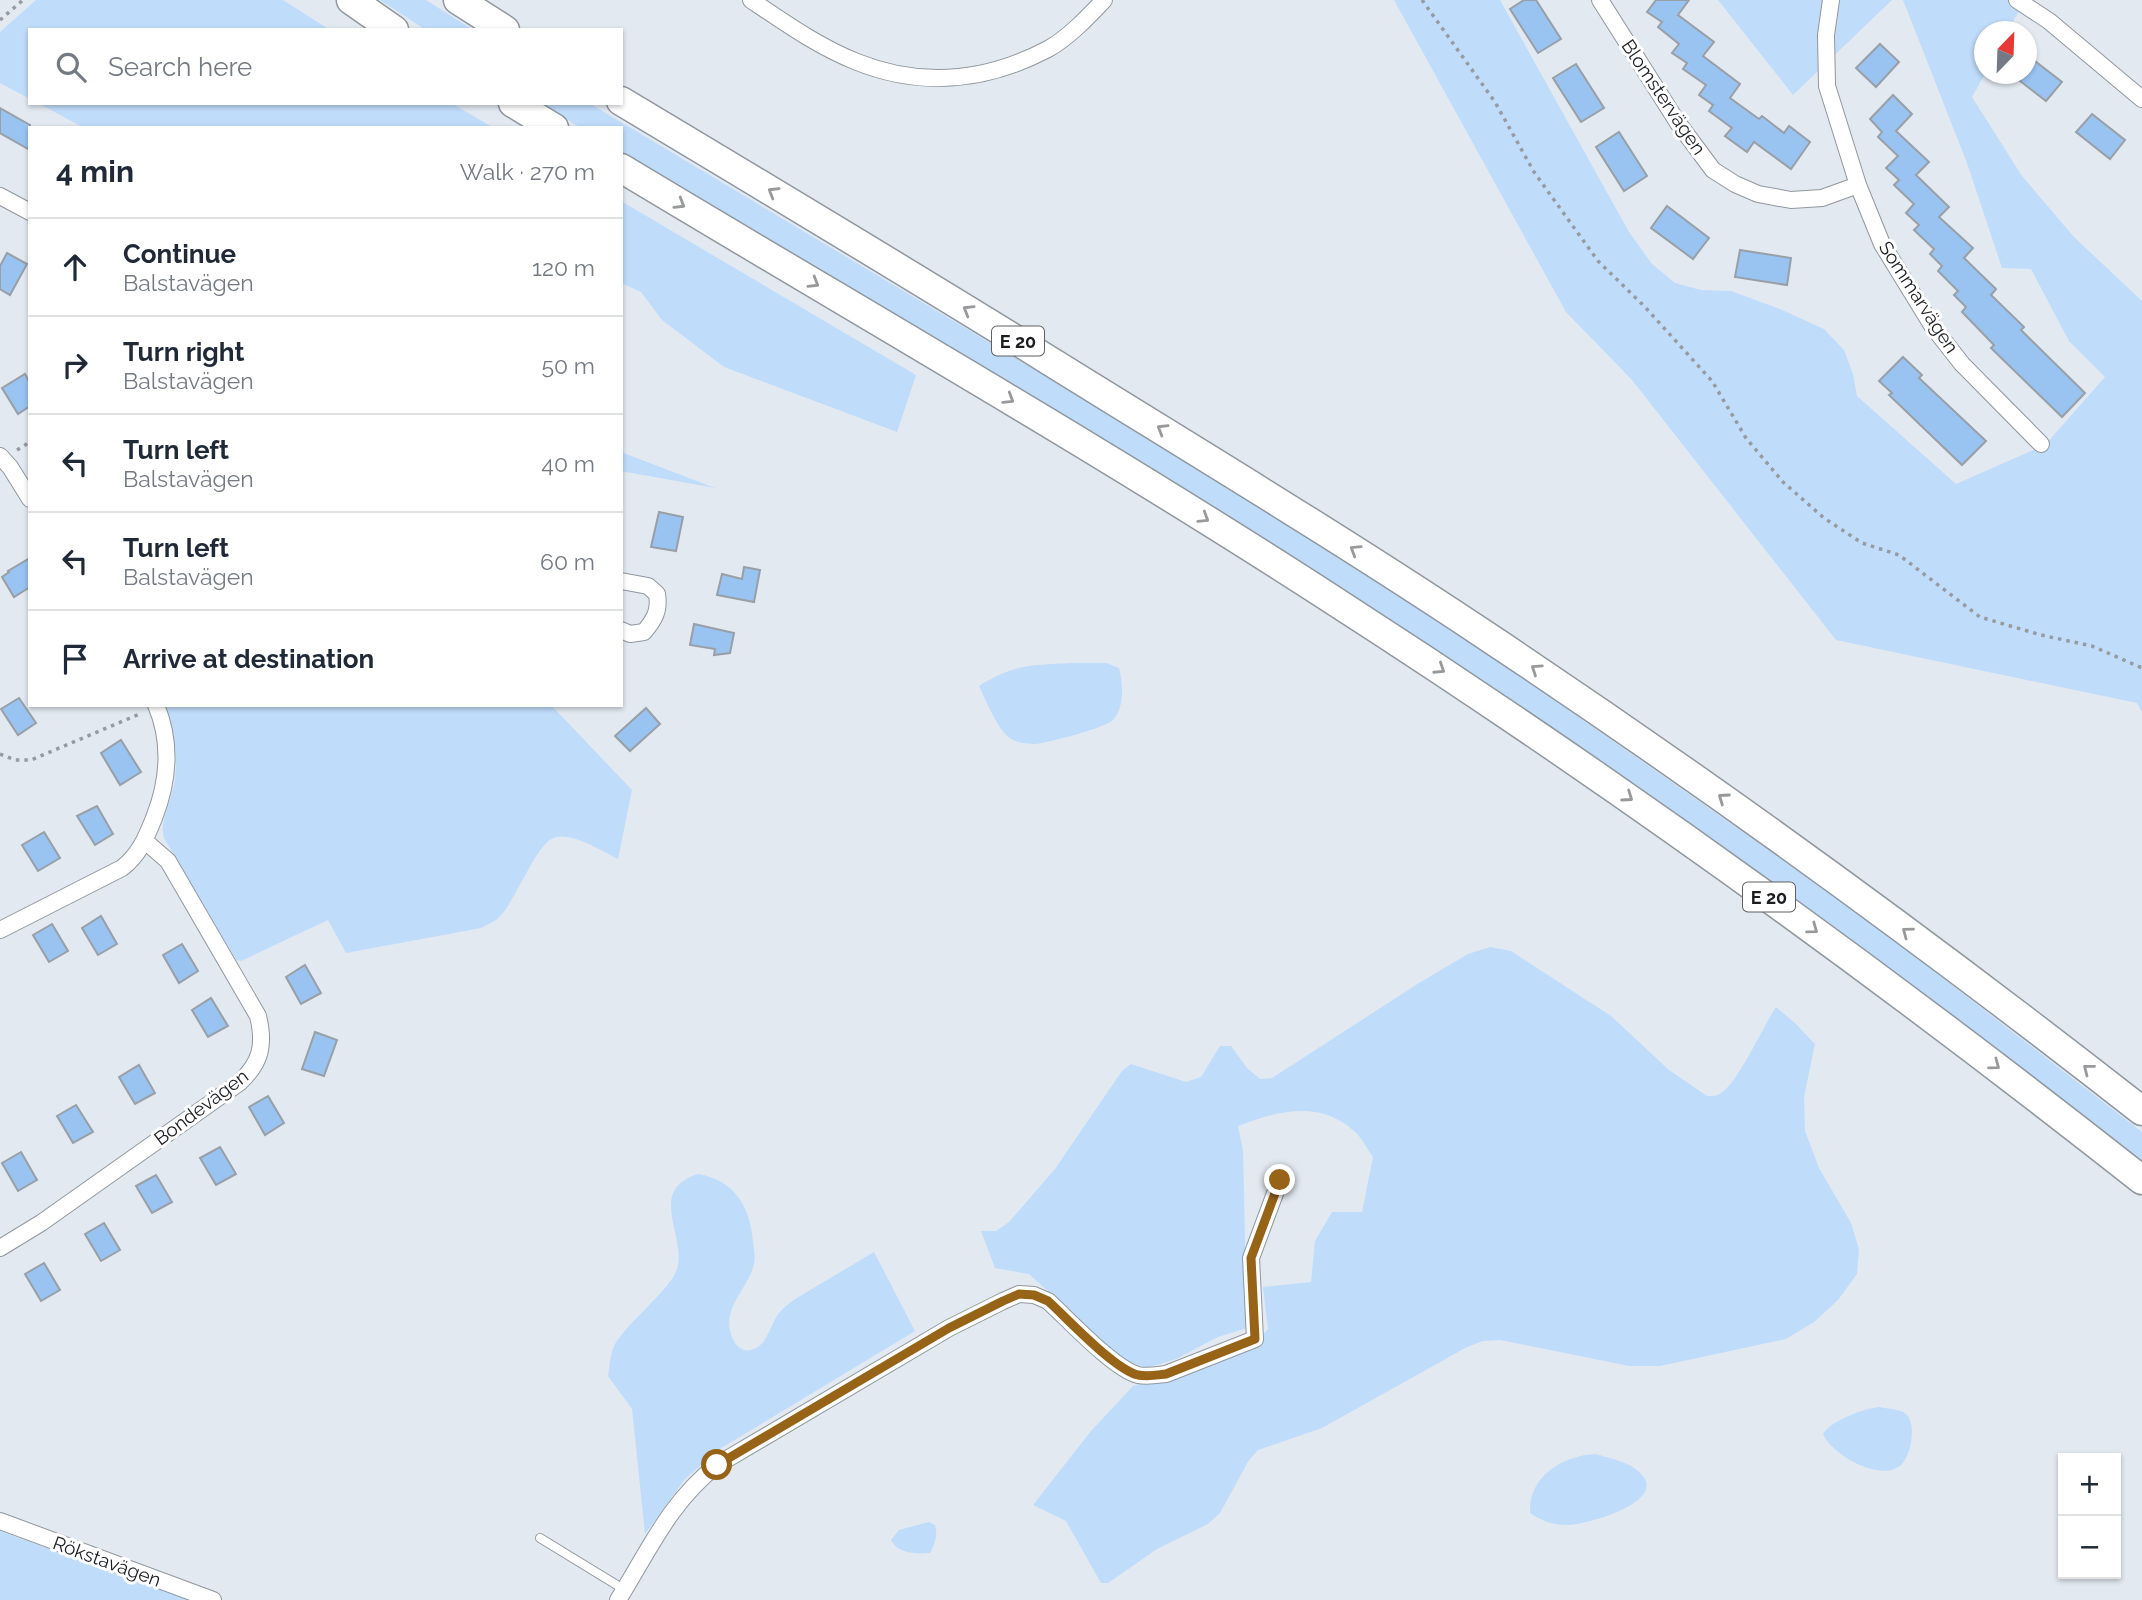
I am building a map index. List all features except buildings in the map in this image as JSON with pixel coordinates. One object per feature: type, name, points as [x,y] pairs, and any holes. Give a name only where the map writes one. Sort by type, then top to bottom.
[{"type":"highway","points":[[351,0],[391,28]]},
{"type":"highway","points":[[457,0],[502,28]]},
{"type":"highway","name":"E 20","points":[[623,102],[1174,436],[1487,636],[1619,725],[1836,879],[1965,974],[2142,1111]]},
{"type":"highway","points":[[516,105],[551,126]]},
{"type":"highway","name":"E 20","points":[[623,169],[1146,482],[1459,682],[1701,848],[1819,933],[2142,1180]]},
{"type":"street","points":[[751,0],[822,46],[858,63],[903,75],[951,79],[996,71],[1049,48],[1089,16],[1104,0]]},
{"type":"street","name":"Blomstervägen","points":[[1600,0],[1693,145],[1713,170],[1758,194],[1791,200],[1822,198],[1858,185]]},
{"type":"street","name":"Sommarvägen","points":[[1831,0],[1826,35],[1827,86],[1858,185],[1882,244],[1933,327],[1962,363],[2041,444]]},
{"type":"street","points":[[2017,0],[2049,21],[2142,99]]},
{"type":"street","points":[[0,196],[28,211]]},
{"type":"street","points":[[0,456],[28,496]]},
{"type":"street","points":[[623,581],[648,586],[657,594],[659,606],[653,621],[644,632],[630,634],[623,631]]},
{"type":"street","points":[[0,930],[122,869],[134,859],[145,841],[167,776],[168,749],[156,707]]},
{"type":"street","name":"Bondevägen","points":[[0,1248],[41,1223],[239,1083],[252,1071],[259,1054],[263,1035],[258,1016],[168,861],[145,841]]},
{"type":"street","points":[[622,1595],[677,1502],[694,1483],[717,1465],[949,1328],[1019,1294],[1034,1295],[1048,1301],[1119,1365],[1137,1375],[1166,1374],[1255,1339],[1251,1258],[1280,1180]]},
{"type":"street","name":"Rökstavägen","points":[[0,1521],[213,1600]]},
{"type":"lane","points":[[540,1538],[622,1595]]},
{"type":"path","points":[[0,20],[23,0]]},
{"type":"path","points":[[1422,0],[1496,102],[1534,172],[1598,261],[1713,380],[1746,438],[1783,482],[1824,519],[1862,543],[1899,555],[1980,617],[2041,635],[2092,646],[2142,668]]},
{"type":"path","points":[[0,754],[15,760],[31,760],[154,707]]},
{"type":"shaded area","points":[[36,0],[283,0],[327,28],[28,28],[28,98],[0,83],[0,32]]},
{"type":"shaded area","points":[[380,0],[426,0],[470,28],[423,28]]},
{"type":"shaded area","points":[[1394,0],[1500,0],[1629,232],[1652,264],[1675,283],[1701,290],[1731,291],[1824,329],[1844,350],[1853,374],[1857,396],[1956,484],[2045,445],[2105,377],[2069,341],[2031,269],[2002,268],[1967,163],[1903,0],[2025,0],[2013,21],[1974,21],[1974,84],[1979,84],[1972,97],[2022,176],[2074,237],[2142,301],[2142,712],[2137,703],[1836,640],[1632,380],[1566,312]]},
{"type":"shaded area","points":[[1718,0],[1892,0],[1793,95]]},
{"type":"shaded area","points":[[42,105],[454,105],[491,126],[80,126]]},
{"type":"shaded area","points":[[543,105],[592,105],[1146,436],[1482,649],[1864,917],[2142,1132],[2142,1165],[1974,1033],[1803,905],[1629,781],[1452,661],[1144,465],[623,153],[623,126],[578,126]]},
{"type":"shaded area","points":[[623,202],[916,375],[897,432],[724,367],[662,320],[641,292],[623,284]]},
{"type":"shaded area","points":[[623,453],[715,488],[623,471]]},
{"type":"shaded area","points":[[1106,663],[1119,668],[1121,702],[1113,720],[1088,731],[1035,744],[1021,743],[1008,737],[993,716],[979,686],[1003,673],[1024,667]]},
{"type":"shaded area","points":[[553,707],[632,790],[618,859],[579,840],[556,837],[548,841],[533,861],[503,912],[496,920],[481,928],[346,953],[328,920],[241,961],[236,960],[164,838],[163,825],[173,791],[176,765],[166,708]]},
{"type":"shaded area","points":[[1490,947],[1511,951],[1611,1016],[1669,1070],[1707,1096],[1718,1095],[1733,1081],[1776,1007],[1795,1023],[1815,1044],[1804,1097],[1805,1131],[1819,1168],[1851,1223],[1859,1249],[1857,1274],[1838,1300],[1814,1322],[1786,1339],[1660,1366],[1629,1366],[1500,1340],[1483,1341],[1467,1347],[1322,1428],[1258,1450],[1249,1460],[1220,1513],[1208,1524],[1157,1549],[1108,1583],[1101,1583],[1066,1521],[1033,1505],[1091,1431],[1133,1386],[1257,1342],[1268,1329],[1263,1287],[1311,1282],[1315,1241],[1332,1212],[1362,1212],[1373,1157],[1356,1133],[1326,1115],[1297,1111],[1268,1116],[1238,1126],[1243,1151],[1247,1328],[1218,1337],[1176,1359],[1147,1368],[1124,1360],[1029,1274],[995,1268],[981,1231],[996,1231],[1009,1222],[1055,1169],[1122,1071],[1131,1064],[1186,1082],[1201,1077],[1220,1046],[1231,1046],[1247,1068],[1260,1079],[1272,1078],[1419,983],[1468,954]]},
{"type":"shaded area","points":[[698,1174],[721,1182],[738,1197],[751,1228],[754,1265],[732,1309],[729,1321],[731,1335],[743,1350],[760,1345],[779,1313],[789,1304],[874,1252],[915,1331],[718,1450],[685,1479],[645,1534],[632,1409],[608,1376],[610,1360],[621,1335],[667,1286],[677,1269],[679,1256],[671,1202],[674,1191],[683,1181]]},
{"type":"shaded area","points":[[1880,1407],[1903,1412],[1911,1425],[1908,1455],[1901,1465],[1892,1470],[1870,1469],[1846,1458],[1823,1434],[1833,1424],[1848,1416]]},
{"type":"shaded area","points":[[1596,1454],[1620,1461],[1637,1470],[1647,1484],[1644,1494],[1634,1503],[1605,1517],[1575,1524],[1551,1523],[1530,1513],[1535,1488],[1550,1470],[1572,1458]]},
{"type":"shaded area","points":[[929,1522],[935,1525],[936,1532],[930,1553],[903,1551],[891,1540],[899,1530]]},
{"type":"shaded area","points":[[0,1531],[190,1600],[0,1600]]},
{"type":"route","points":[[717,1465],[949,1328],[1019,1294],[1034,1295],[1048,1301],[1119,1365],[1137,1375],[1166,1374],[1255,1339],[1251,1258],[1280,1180]]}]
